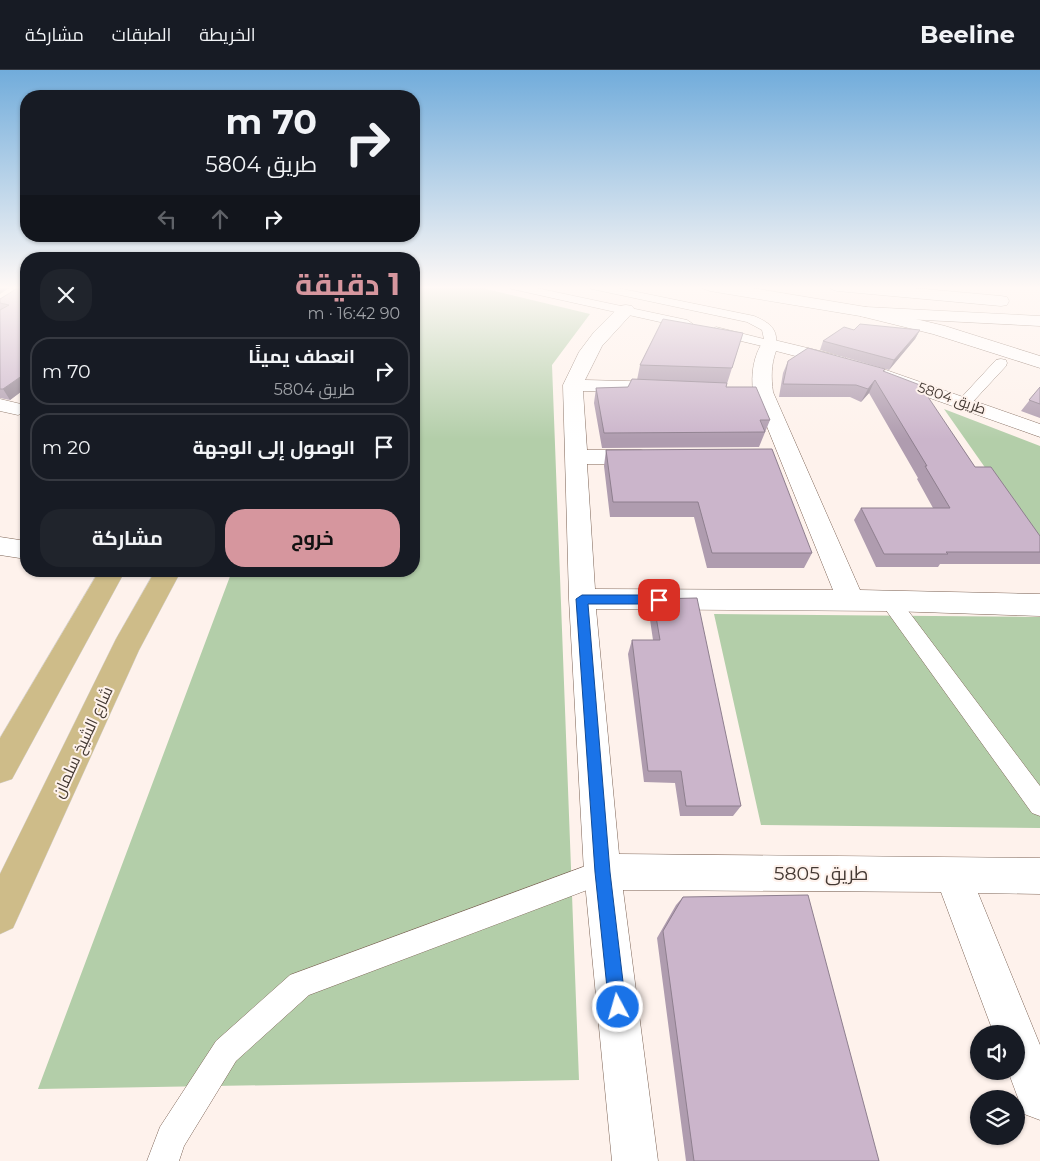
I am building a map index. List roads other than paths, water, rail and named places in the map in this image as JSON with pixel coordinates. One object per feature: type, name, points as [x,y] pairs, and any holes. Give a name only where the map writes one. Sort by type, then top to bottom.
[{"type":"main road","points":[[0,768],[109,577]]},
{"type":"main road","name":"شارع الشيخ سلمان","points":[[0,915],[126,647],[165,577]]},
{"type":"street","points":[[599,337],[589,350],[573,385],[582,599],[602,872],[635,1161]]},
{"type":"street","points":[[961,337],[1040,362]]},
{"type":"street","points":[[770,344],[754,391],[780,456],[851,601]]},
{"type":"street","name":"طريق 5804","points":[[770,344],[864,369],[1040,431]]},
{"type":"street","points":[[573,385],[687,389]]},
{"type":"street","points":[[576,457],[664,457]]},
{"type":"street","points":[[582,599],[890,601],[1040,605]]},
{"type":"street","name":"طريق 5805","points":[[602,872],[1040,876]]},
{"type":"street","points":[[952,874],[1011,1025]]},
{"type":"street","points":[[1025,1060],[1040,1098]]},
{"type":"lane","name":"طريق 5804","points":[[740,337],[770,344]]},
{"type":"lane","points":[[770,344],[772,337]]},
{"type":"lane","points":[[964,403],[1001,363]]},
{"type":"lane","points":[[890,601],[1040,805]]},
{"type":"lane","points":[[163,1161],[171,1138],[226,1051],[300,985],[602,872]]}]
